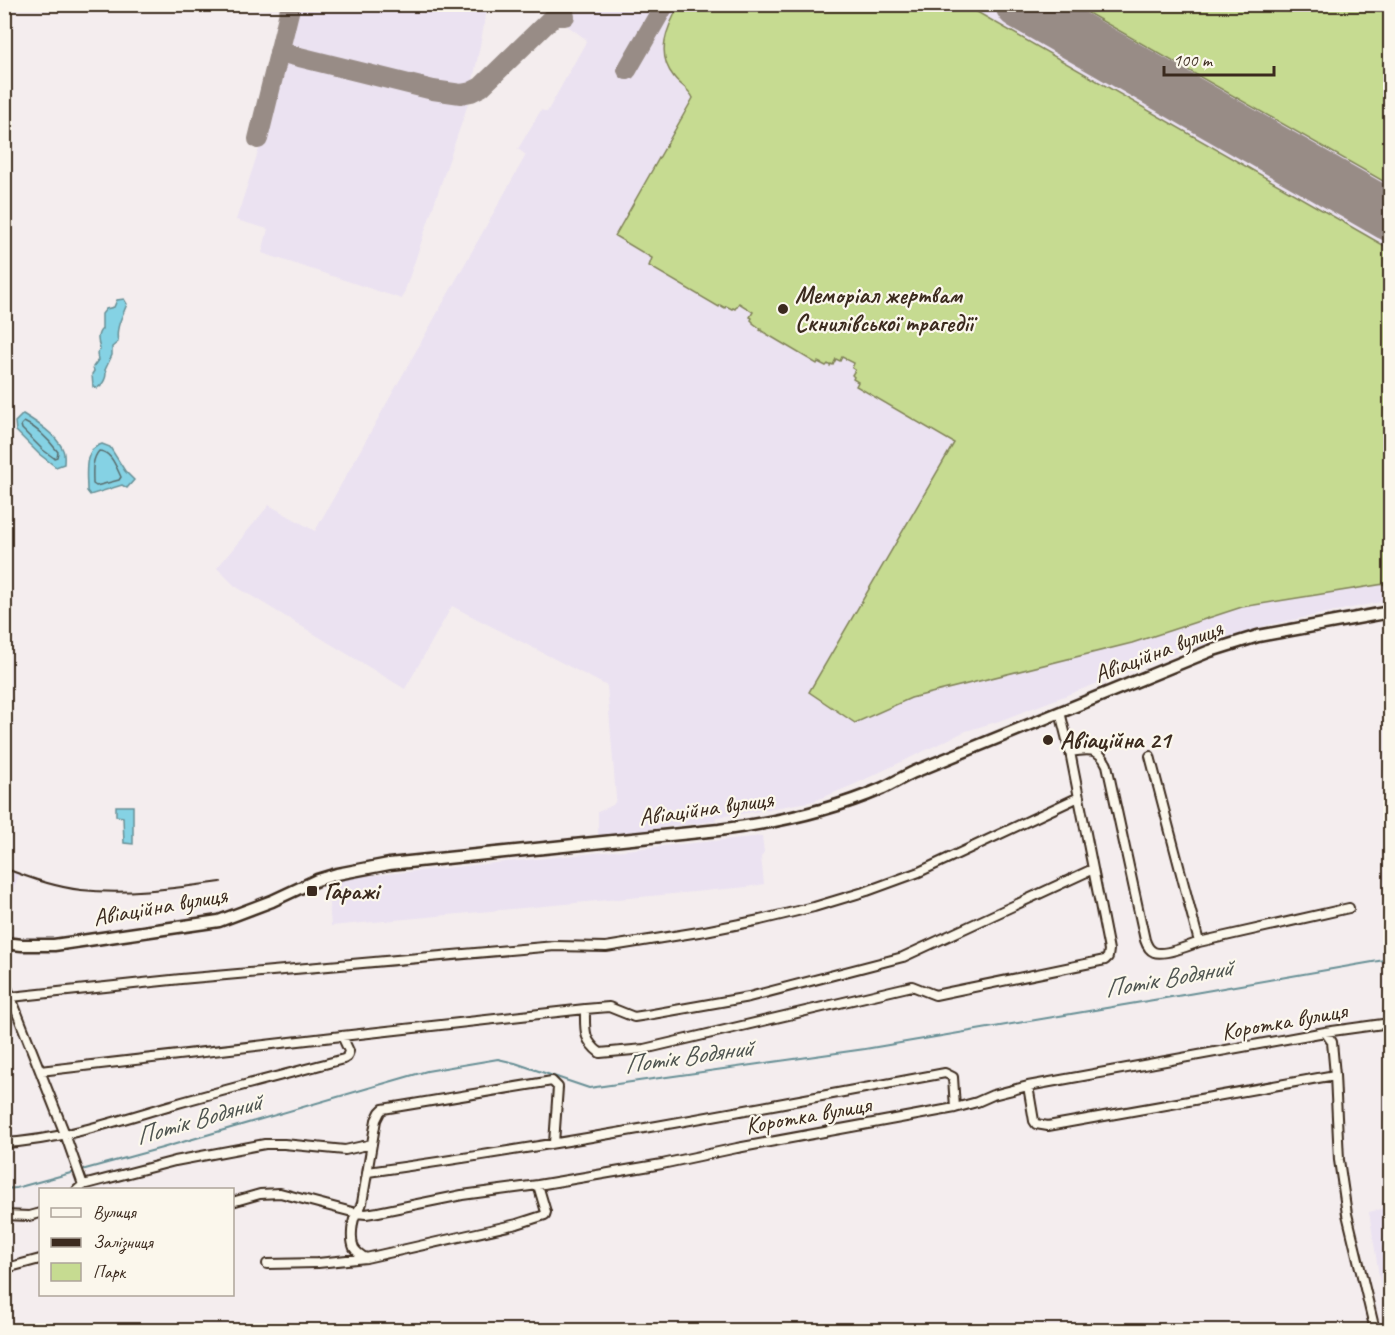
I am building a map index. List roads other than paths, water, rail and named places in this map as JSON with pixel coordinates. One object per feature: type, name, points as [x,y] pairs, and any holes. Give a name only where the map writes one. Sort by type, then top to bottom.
[{"type":"street","name":"Авіаційна вулиця","points":[[4,943],[54,945],[219,921],[272,901],[317,880],[378,866],[719,830],[785,819],[831,807],[880,789],[914,772],[1201,654],[1258,636],[1390,612]]},
{"type":"street","points":[[585,1009],[585,1035],[591,1046],[600,1053],[622,1052],[644,1049],[912,986],[935,995],[1105,960],[1109,950],[1060,712]]},
{"type":"street","points":[[1070,752],[1088,749],[1100,754],[1107,765],[1147,946],[1152,951],[1158,953],[1184,948],[1199,942],[1349,908]]},
{"type":"street","points":[[1150,756],[1199,942]]},
{"type":"street","points":[[11,997],[181,979],[555,946],[606,947],[705,931],[814,907],[867,891],[919,872],[1079,797]]},
{"type":"street","points":[[40,1071],[585,1009],[609,1007],[634,1017],[749,997],[903,957],[1093,869]]},
{"type":"street","points":[[4,980],[65,1134],[78,1171],[80,1187],[175,1161],[265,1144],[345,1150],[372,1144]]},
{"type":"street","name":"Коротка вулиця","points":[[234,1201],[260,1194],[280,1193],[366,1214],[462,1195],[663,1164],[955,1108],[1028,1086],[1325,1032],[1390,1023]]},
{"type":"street","points":[[1325,1032],[1332,1042],[1339,1160],[1347,1214],[1375,1330]]},
{"type":"street","points":[[4,1143],[65,1134],[344,1059],[349,1051],[342,1035]]},
{"type":"street","points":[[368,1172],[554,1143],[945,1073],[953,1077],[955,1108]]},
{"type":"street","points":[[1028,1086],[1034,1121],[1036,1124],[1048,1126],[1335,1075]]},
{"type":"street","points":[[366,1258],[354,1248],[353,1228],[356,1213],[361,1207],[377,1116],[383,1109],[549,1081],[554,1082],[558,1087],[554,1143]]},
{"type":"street","points":[[267,1264],[318,1263],[366,1258],[544,1216],[546,1212],[538,1185]]},
{"type":"street","points":[[4,1215],[29,1216],[39,1212]]},
{"type":"street","points":[[4,1268],[39,1259]]},
{"type":"water","points":[[124,299],[127,304],[118,327],[118,342],[112,347],[112,355],[105,370],[104,380],[97,388],[93,387],[92,374],[100,349],[98,338],[102,329],[102,314],[106,309],[114,307],[117,300]]},
{"type":"water","points":[[23,414],[46,429],[56,439],[64,452],[64,464],[56,467],[16,431],[15,422]]},
{"type":"water","points":[[102,444],[110,447],[125,471],[134,480],[127,488],[122,485],[90,495],[87,491],[88,457],[91,451]]},
{"type":"water","points":[[116,806],[133,806],[133,844],[124,843],[123,817],[116,816]]},
{"type":"waterway","name":"Потік Водяний","points":[[4,1189],[16,1188],[162,1148],[427,1071],[498,1059],[589,1088],[865,1049],[1390,959]]},
{"type":"railway","points":[[4,868],[32,879],[71,889],[99,891],[151,890],[221,882]]},
{"type":"place","name":"Меморіал жертвам Скнилівської трагедії","points":[[783,309]]},
{"type":"place","name":"Авіаційна 21","points":[[1048,740]]},
{"type":"place","name":"Гаражі","points":[[312,891]]}]
